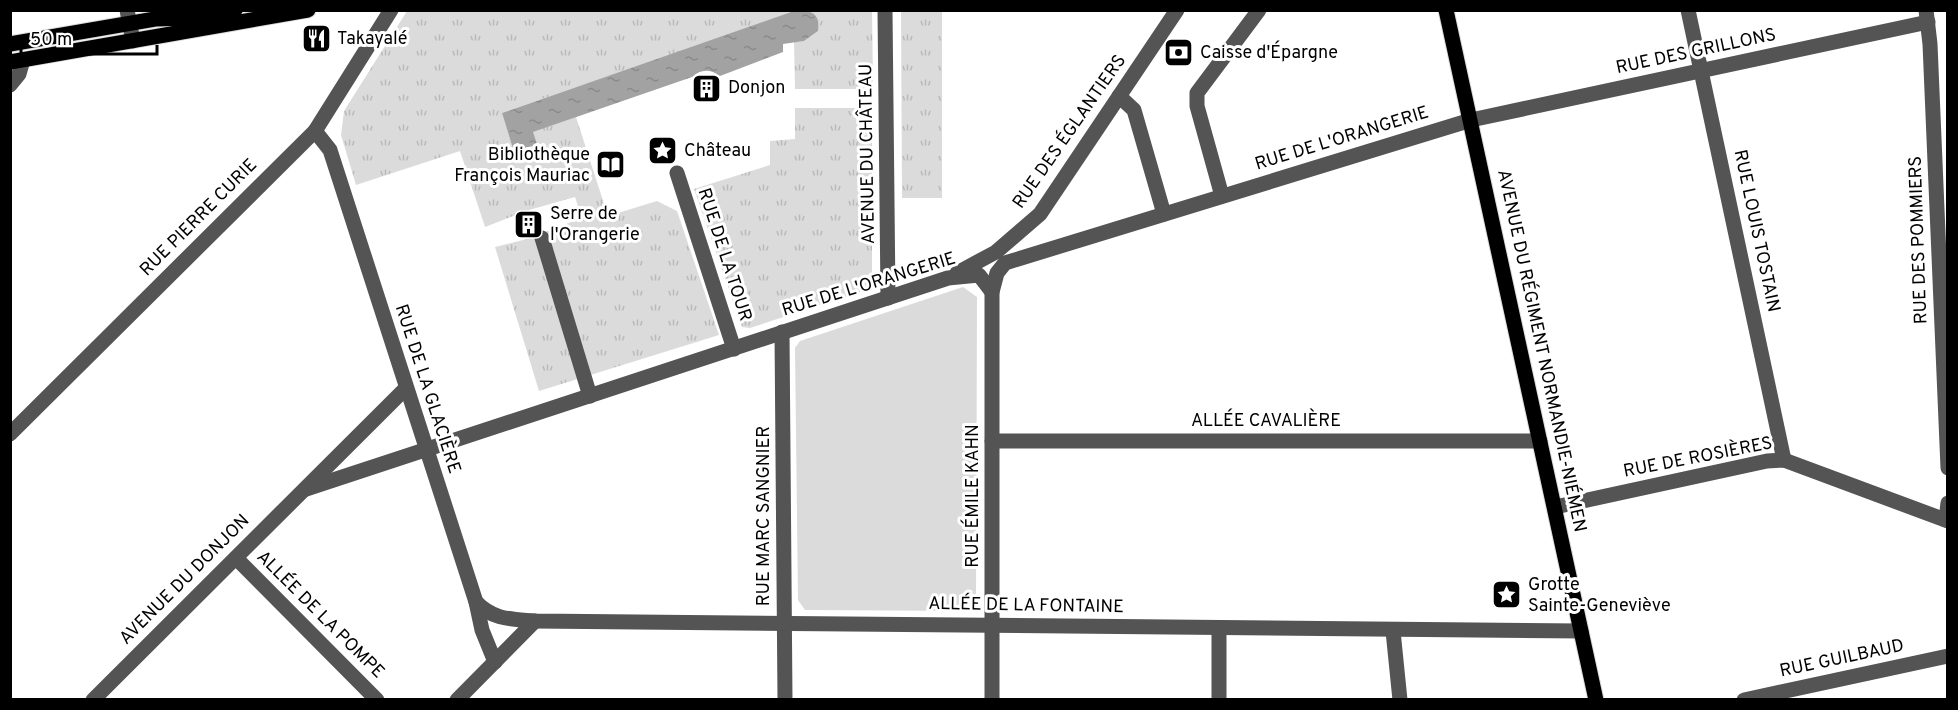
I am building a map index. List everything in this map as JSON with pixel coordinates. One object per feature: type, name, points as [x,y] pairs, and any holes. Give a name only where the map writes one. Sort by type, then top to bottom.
[{"type":"main road","points":[[10,44],[69,35],[128,17],[235,10]]},
{"type":"main road","points":[[17,61],[308,10]]},
{"type":"main road","name":"AVENUE DU RÉGIMENT NORMANDIE-NIÉMEN","points":[[1446,10],[1472,120],[1596,699]]},
{"type":"main road","points":[[17,61],[69,35]]},
{"type":"street","name":"RUE PIERRE CURIE","points":[[10,434],[315,131],[391,10]]},
{"type":"street","name":"AVENUE DU CHÂTEAU","points":[[885,10],[888,298]]},
{"type":"street","name":"RUE DES ÉGLANTIERS","points":[[948,278],[996,252],[1018,235],[1052,197],[1177,10]]},
{"type":"street","points":[[1222,196],[1197,106],[1197,93],[1259,10]]},
{"type":"street","name":"RUE LOUIS TOSTAIN","points":[[1688,10],[1784,460]]},
{"type":"street","name":"RUE DES GRILLONS","points":[[1472,120],[1701,71],[1927,16]]},
{"type":"street","name":"RUE DES POMMIERS","points":[[1927,16],[1947,468]]},
{"type":"street","points":[[128,17],[133,41]]},
{"type":"street","points":[[10,85],[19,74],[17,61]]},
{"type":"street","points":[[1119,96],[1134,110],[1164,214]]},
{"type":"street","name":"RUE DE L'ORANGERIE","points":[[992,292],[1000,267],[1031,255],[1472,120]]},
{"type":"street","name":"RUE DE LA GLACIÈRE","points":[[315,131],[330,150],[476,602],[482,630],[495,662]]},
{"type":"street","name":"RUE DE LA TOUR","points":[[677,173],[734,349]]},
{"type":"street","points":[[1018,235],[1031,255]]},
{"type":"street","points":[[542,238],[590,396]]},
{"type":"street","name":"RUE DE L'ORANGERIE","points":[[306,489],[948,278],[979,275],[992,292]]},
{"type":"street","name":"RUE ÉMILE KAHN","points":[[992,292],[992,699]]},
{"type":"street","name":"RUE MARC SANGNIER","points":[[782,332],[785,699]]},
{"type":"street","name":"AVENUE DU DONJON","points":[[93,699],[406,388]]},
{"type":"street","name":"ALLÉE CAVALIÈRE","points":[[992,441],[1540,441]]},
{"type":"street","name":"RUE DE ROSIÈRES","points":[[1555,507],[1767,461],[1784,460],[1947,520]]},
{"type":"street","points":[[1947,503],[1947,520]]},
{"type":"street","name":"ALLÉE DE LA POMPE","points":[[236,558],[377,699]]},
{"type":"street","name":"ALLÉE DE LA FONTAINE","points":[[476,602],[486,613],[495,618],[535,621],[784,624],[890,622],[1219,629],[1581,631]]},
{"type":"street","points":[[457,699],[535,621]]},
{"type":"street","points":[[1219,629],[1219,699]]},
{"type":"street","points":[[1393,631],[1400,699]]},
{"type":"street","name":"RUE GUILBAUD","points":[[1744,699],[1947,656]]},
{"type":"green space","points":[[407,11],[797,11],[502,113],[514,152],[532,132],[576,117],[608,216],[657,201],[677,211],[719,335],[539,391],[495,247],[523,240],[582,218],[575,197],[529,210],[485,227],[460,151],[356,185],[341,135],[344,111]]},
{"type":"green space","points":[[809,11],[872,11],[873,81],[864,89],[795,89],[794,42],[804,41],[818,31],[817,19]]},
{"type":"green space","points":[[901,11],[942,11],[942,198],[902,198]]},
{"type":"green space","points":[[795,108],[865,108],[872,117],[872,283],[863,291],[750,328],[742,327],[694,189],[770,165],[770,141],[795,139]]},
{"type":"green space","points":[[963,287],[977,297],[976,600],[968,611],[805,610],[798,600],[795,348],[800,341]]},
{"type":"water","points":[[797,10],[814,14],[819,25],[818,31],[804,41],[783,44],[783,52],[720,76],[713,72],[702,71],[692,77],[533,132],[537,144],[514,152],[502,113]]},
{"type":"place","name":"Takayalé","points":[[316,39]]},
{"type":"place","name":"Caisse d'Épargne","points":[[1179,53]]},
{"type":"place","name":"Donjon","points":[[707,88]]},
{"type":"place","name":"Château","points":[[663,151]]},
{"type":"place","name":"Bibliothèque François Mauriac","points":[[611,165]]},
{"type":"place","name":"Serre de l'Orangerie","points":[[529,224]]},
{"type":"place","name":"Grotte Sainte-Geneviève","points":[[1507,595]]}]
